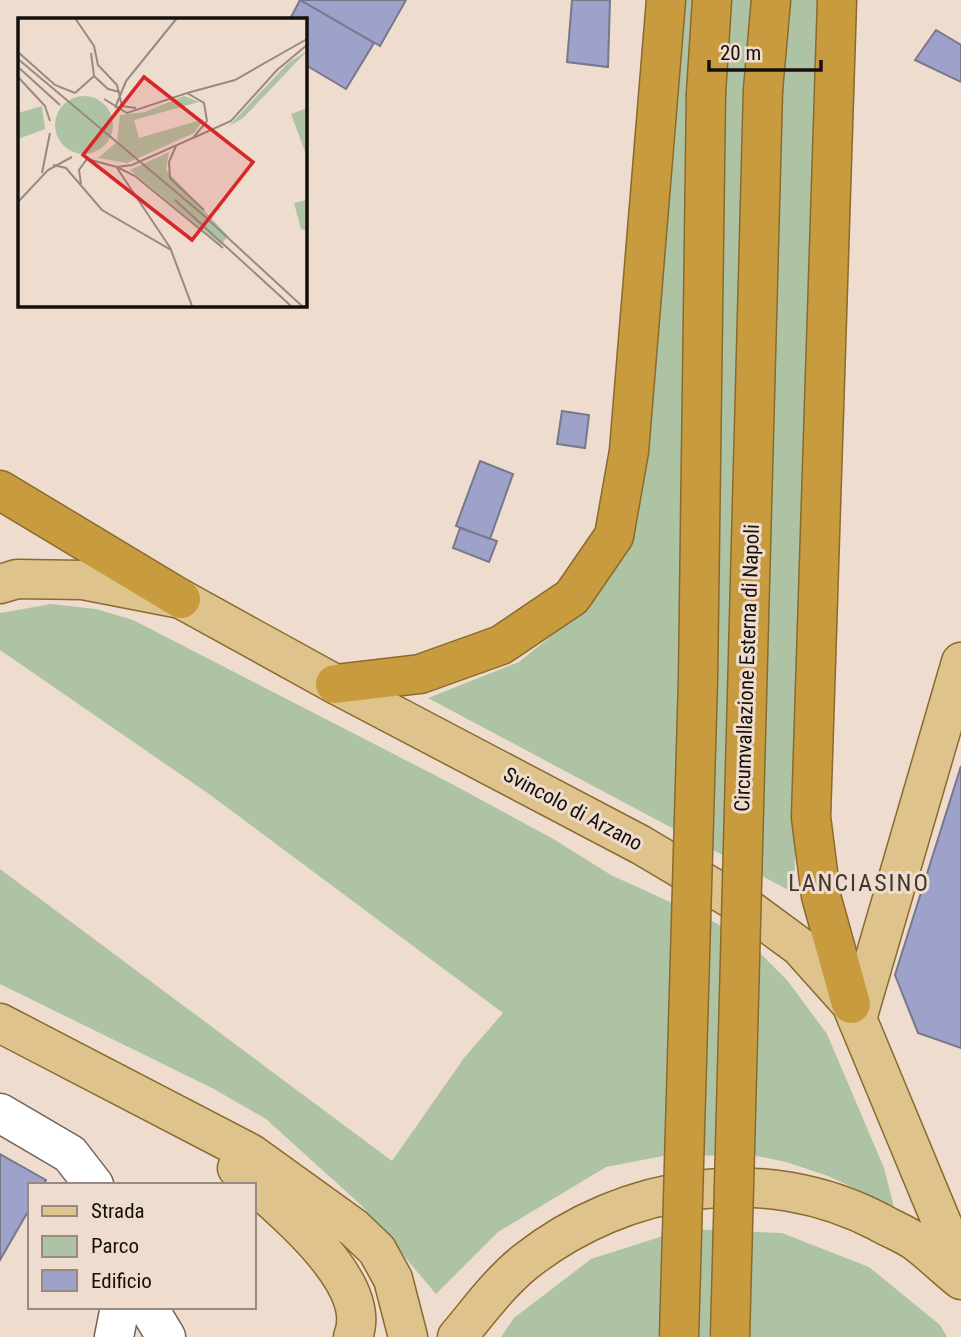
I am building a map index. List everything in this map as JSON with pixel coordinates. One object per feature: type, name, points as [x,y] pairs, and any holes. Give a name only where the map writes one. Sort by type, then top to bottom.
[{"type":"highway","points":[[335,684],[420,674],[501,645],[572,597],[614,536],[629,451],[666,0]]},
{"type":"highway","points":[[679,1337],[698,679],[706,93],[712,0]]},
{"type":"highway","name":"Circumvallazione Esterna di Napoli","points":[[730,1337],[762,90],[771,0]]},
{"type":"highway","points":[[838,0],[811,817],[821,895],[854,1011]]},
{"type":"highway","points":[[0,490],[181,599]]},
{"type":"main road","name":"Svincolo di Arzano","points":[[0,584],[17,579],[83,580],[181,599],[335,684],[629,839],[747,908],[800,947],[854,1011],[961,1269]]},
{"type":"main road","points":[[854,1011],[961,662]]},
{"type":"main road","points":[[0,1023],[250,1153],[355,1228],[377,1250],[393,1279],[408,1337]]},
{"type":"main road","points":[[188,1120],[252,1183]]},
{"type":"main road","points":[[457,1337],[502,1283],[526,1262],[583,1223],[648,1197],[717,1186],[786,1190],[853,1209],[915,1241],[961,1280]]},
{"type":"main road","points":[[256,1187],[330,1260],[348,1285],[354,1308],[353,1337]]},
{"type":"street","points":[[0,1113],[70,1154],[92,1183]]},
{"type":"street","points":[[114,1337],[121,1309]]},
{"type":"street","points":[[121,1309],[125,1337]]},
{"type":"street","points":[[149,1309],[166,1337]]},
{"type":"green space","points":[[686,0],[818,0],[794,893],[428,698],[519,662],[581,612],[625,557]]},
{"type":"green space","points":[[51,604],[96,609],[133,620],[452,784],[555,840],[611,875],[718,924],[761,954],[787,980],[827,1034],[884,1168],[894,1207],[828,1176],[786,1162],[752,1155],[663,1156],[606,1167],[498,1232],[436,1294],[361,1205],[266,1119],[214,1089],[0,984],[0,869],[392,1161],[464,1058],[503,1013],[209,794],[0,650],[0,613]]},
{"type":"green space","points":[[685,1229],[782,1233],[869,1267],[940,1325],[947,1337],[501,1337],[514,1318],[591,1259]]},
{"type":"building","points":[[300,0],[406,0],[380,46]]},
{"type":"building","points":[[300,0],[374,43],[346,89],[306,65],[306,18],[291,18]]},
{"type":"building","points":[[572,0],[610,0],[608,67],[567,62]]},
{"type":"building","points":[[936,30],[961,45],[961,82],[915,60]]},
{"type":"building","points":[[562,411],[589,415],[585,448],[557,444]]},
{"type":"building","points":[[480,461],[513,474],[490,539],[456,526]]},
{"type":"building","points":[[460,528],[497,541],[489,562],[453,548]]},
{"type":"building","points":[[961,766],[961,1048],[918,1033],[895,975]]},
{"type":"building","points":[[0,1154],[46,1180],[44,1183],[28,1183],[28,1211],[0,1260]]},
{"type":"district","name":"LANCIASINO","points":[[859,883]]}]
